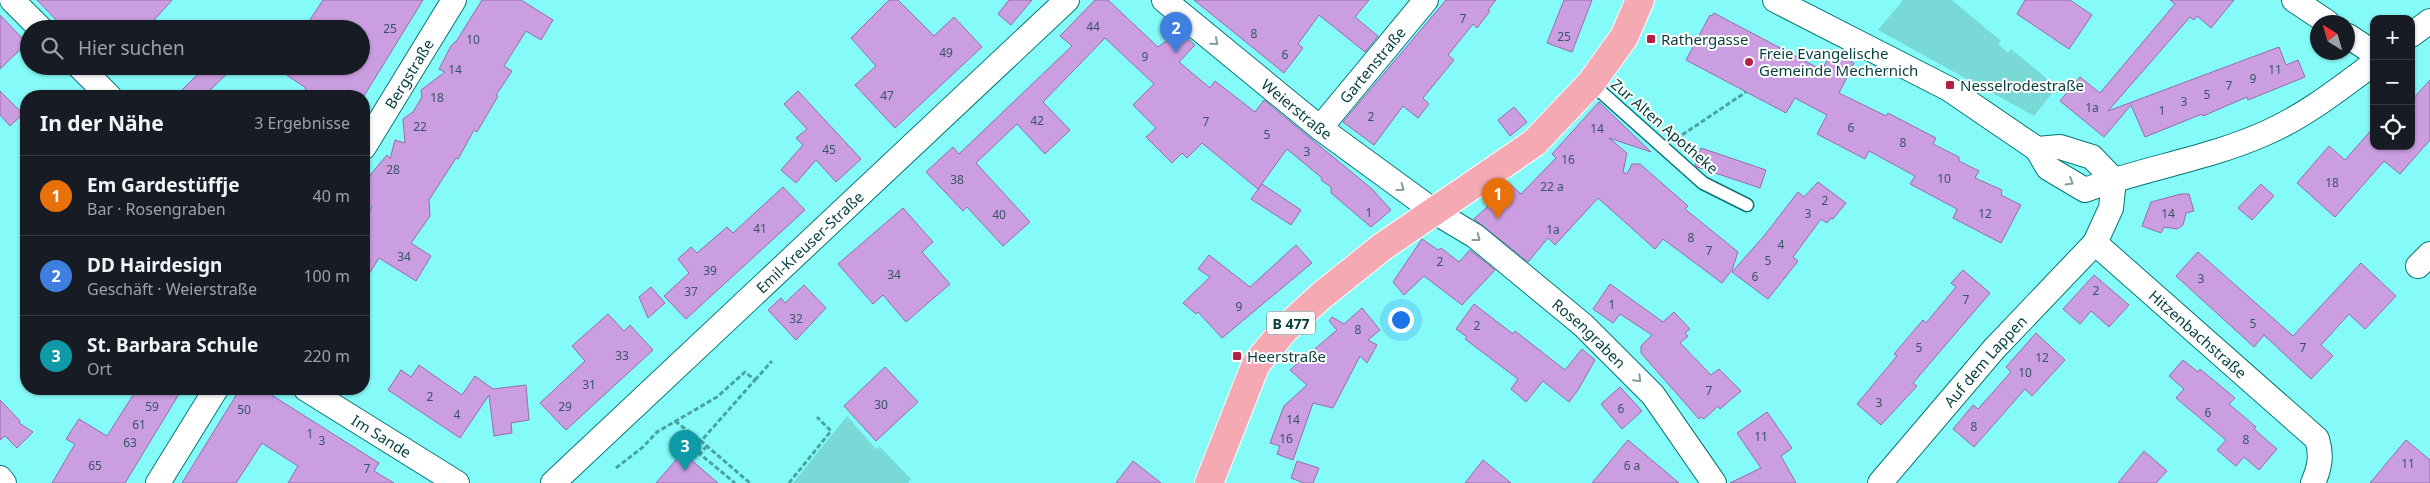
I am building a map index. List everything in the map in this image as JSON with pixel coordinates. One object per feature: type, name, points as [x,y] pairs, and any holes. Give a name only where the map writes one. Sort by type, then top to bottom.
[{"type":"main road","name":"B 477","points":[[1209,483],[1256,364],[1285,329],[1321,296],[1382,246],[1435,212],[1534,143],[1591,83],[1624,37],[1640,0]]},
{"type":"street","points":[[12,0],[32,20]]},
{"type":"street","name":"Bergstraße","points":[[370,137],[454,0]]},
{"type":"street","name":"Emil-Kreuser-Straße","points":[[552,483],[1067,0]]},
{"type":"street","name":"Weierstraße","points":[[1164,0],[1320,128],[1435,212]]},
{"type":"street","name":"Gartenstraße","points":[[1320,128],[1426,0]]},
{"type":"street","points":[[1774,0],[1949,89],[2037,149],[2048,168],[2084,190],[2208,154],[2266,133],[2318,105],[2370,66]]},
{"type":"street","points":[[2294,0],[2316,15]]},
{"type":"street","points":[[2415,32],[2430,21]]},
{"type":"street","points":[[2355,41],[2370,50]]},
{"type":"street","points":[[88,75],[103,90]]},
{"type":"street","points":[[2095,243],[2110,208],[2114,180]]},
{"type":"street","name":"Rosengraben","points":[[1435,212],[1475,236],[1583,325],[1653,395],[1714,483]]},
{"type":"street","name":"Auf dem Lappen","points":[[1880,483],[1994,349],[2095,243]]},
{"type":"street","name":"Hitzenbachstraße","points":[[2095,243],[2317,439],[2321,451],[2320,469],[2313,483]]},
{"type":"street","points":[[158,483],[212,395]]},
{"type":"street","name":"Im Sande","points":[[316,395],[457,483]]},
{"type":"street","points":[[0,478],[4,483]]},
{"type":"lane","name":"Zur Alten Apotheke","points":[[1591,83],[1703,183],[1747,205]]},
{"type":"path","points":[[1665,149],[1682,134],[1746,92]]},
{"type":"path","points":[[701,441],[772,361]]},
{"type":"path","points":[[616,468],[643,447],[657,432],[717,397],[746,372],[755,380]]},
{"type":"path","points":[[789,483],[831,431],[816,417]]},
{"type":"path","points":[[675,421],[750,483]]},
{"type":"path","points":[[707,446],[700,454],[735,483]]},
{"type":"shaded area","points":[[1903,0],[1952,0],[2001,41],[1998,44],[2008,53],[2011,49],[2057,87],[2034,116],[1878,30]]},
{"type":"shaded area","points":[[847,416],[876,449],[880,447],[911,479],[908,483],[793,483]]},
{"type":"building","points":[[37,0],[172,0],[154,20],[56,20]]},
{"type":"building","points":[[323,0],[423,0],[368,90],[305,90],[306,88],[286,75],[370,75],[370,20],[310,20]]},
{"type":"building","points":[[482,0],[521,0],[553,20],[541,40],[526,31],[504,66],[512,71],[496,95],[498,96],[477,132],[474,130],[458,159],[456,158],[429,200],[430,216],[411,243],[431,256],[416,281],[379,258],[370,272],[370,210],[372,207],[370,206],[370,176],[387,155],[390,159],[395,140],[405,143],[403,119],[413,112],[422,97],[421,90],[445,72],[439,69],[451,46],[457,40]]},
{"type":"building","points":[[889,0],[898,0],[934,36],[954,17],[982,47],[895,128],[855,85],[876,66],[851,38]]},
{"type":"building","points":[[1009,0],[1032,0],[1011,25],[998,14]]},
{"type":"building","points":[[1095,0],[1108,0],[1158,47],[1179,32],[1182,33],[1195,45],[1179,62],[1210,88],[1215,81],[1255,112],[1264,100],[1372,189],[1391,210],[1371,227],[1331,193],[1331,187],[1321,180],[1322,178],[1287,149],[1258,189],[1202,143],[1187,158],[1182,153],[1172,163],[1146,137],[1156,128],[1133,105],[1154,84],[1105,38],[1043,102],[1070,130],[1045,154],[1017,124],[976,163],[1030,222],[1003,246],[967,207],[963,211],[926,172],[953,147],[959,154],[1072,46],[1060,36]]},
{"type":"building","points":[[1194,0],[1369,0],[1355,17],[1378,36],[1365,52],[1319,15],[1298,44],[1303,48],[1284,73]]},
{"type":"building","points":[[1446,0],[1496,0],[1477,28],[1473,24],[1448,55],[1454,60],[1423,98],[1429,104],[1418,118],[1403,106],[1374,145],[1343,122]]},
{"type":"building","points":[[1564,0],[1592,0],[1572,52],[1547,43]]},
{"type":"building","points":[[2025,0],[2070,0],[2092,15],[2069,49],[2017,14]]},
{"type":"building","points":[[2170,0],[2234,0],[2211,28],[2197,16],[2194,20],[2190,17],[2108,111],[2279,47],[2286,65],[2298,60],[2305,77],[2248,100],[2247,97],[2203,116],[2202,114],[2145,137],[2131,105],[2104,137],[2060,101],[2080,77],[2100,93],[2175,4]]},
{"type":"building","points":[[1714,13],[1822,70],[1832,51],[1854,63],[1839,93],[1886,116],[1888,113],[1936,138],[1933,144],[1959,157],[1959,161],[1979,171],[1975,178],[2002,190],[2001,195],[2021,205],[2001,243],[1953,218],[1957,209],[1910,184],[1915,176],[1869,151],[1865,159],[1817,134],[1827,115],[1795,98],[1786,113],[1686,60],[1710,15],[1712,16]]},
{"type":"building","points":[[0,15],[20,36],[20,50],[0,69]]},
{"type":"building","points":[[197,75],[226,75],[210,90],[182,90]]},
{"type":"building","points":[[2430,80],[2430,140],[2400,174],[2384,161],[2335,217],[2297,183],[2329,146],[2345,160],[2370,132],[2370,150],[2415,150],[2415,97]]},
{"type":"building","points":[[0,91],[20,111],[20,117],[10,126],[0,115]]},
{"type":"building","points":[[798,91],[861,159],[836,182],[816,160],[796,183],[781,170],[803,145],[796,138],[807,129],[784,104]]},
{"type":"building","points":[[1599,102],[1651,152],[1609,138],[1627,153],[1623,172],[1627,174],[1632,164],[1640,164],[1688,206],[1685,209],[1738,252],[1732,270],[1722,283],[1663,239],[1655,249],[1598,198],[1555,245],[1548,238],[1528,262],[1474,219],[1511,185],[1521,194],[1556,158],[1552,154]]},
{"type":"building","points":[[1514,107],[1527,122],[1510,136],[1498,120]]},
{"type":"building","points":[[1701,148],[1766,170],[1760,188],[1697,167],[1695,165]]},
{"type":"building","points":[[1818,182],[1846,203],[1833,219],[1831,218],[1827,223],[1821,219],[1793,257],[1798,261],[1768,299],[1732,272],[1764,236],[1798,192],[1804,197]]},
{"type":"building","points":[[1262,184],[1301,210],[1291,225],[1251,199]]},
{"type":"building","points":[[2261,184],[2274,196],[2252,220],[2238,208]]},
{"type":"building","points":[[783,187],[805,210],[686,319],[664,296],[689,273],[678,259],[691,247],[697,253],[727,227],[733,233]]},
{"type":"building","points":[[2181,194],[2189,194],[2194,211],[2186,213],[2183,225],[2177,229],[2164,227],[2161,233],[2142,226],[2151,202]]},
{"type":"building","points":[[903,208],[933,242],[922,252],[950,284],[906,322],[883,295],[873,304],[838,264]]},
{"type":"building","points":[[1422,239],[1438,250],[1441,248],[1459,262],[1470,250],[1495,270],[1462,305],[1424,276],[1404,295],[1393,282]]},
{"type":"building","points":[[1296,245],[1312,263],[1222,338],[1198,312],[1196,314],[1183,303],[1210,277],[1198,269],[1209,255],[1250,287]]},
{"type":"building","points":[[2198,252],[2293,336],[2361,263],[2396,296],[2365,329],[2349,314],[2321,345],[2333,356],[2311,379],[2264,335],[2254,347],[2176,276]]},
{"type":"building","points":[[1963,270],[1990,293],[1913,383],[1917,386],[1881,425],[1857,404],[1897,356],[1894,354],[1923,320],[1926,323],[1956,287],[1951,283]]},
{"type":"building","points":[[2094,275],[2129,305],[2109,327],[2091,311],[2080,324],[2063,309]]},
{"type":"building","points":[[1610,284],[1663,322],[1674,312],[1690,329],[1685,333],[1688,336],[1680,343],[1711,375],[1719,369],[1741,391],[1720,409],[1718,406],[1704,419],[1701,417],[1699,419],[1641,353],[1641,346],[1652,335],[1620,314],[1613,323],[1593,309]]},
{"type":"building","points":[[804,285],[826,308],[796,340],[768,310],[781,298],[785,303]]},
{"type":"building","points":[[651,287],[665,303],[648,318],[639,297]]},
{"type":"building","points":[[1474,304],[1513,334],[1515,331],[1565,370],[1582,349],[1595,360],[1569,402],[1543,381],[1526,402],[1511,389],[1518,379],[1465,339],[1467,337],[1456,329]]},
{"type":"building","points":[[1362,308],[1380,330],[1368,340],[1377,345],[1367,363],[1360,356],[1333,408],[1313,403],[1293,460],[1277,454],[1280,446],[1270,443],[1284,406],[1307,385],[1290,370],[1337,330],[1329,321],[1332,317],[1344,324]]},
{"type":"building","points":[[608,314],[624,331],[630,325],[653,350],[566,430],[540,403],[585,361],[572,346]]},
{"type":"building","points":[[2036,333],[2065,360],[2032,396],[2025,389],[1974,447],[1953,429],[1973,405],[1978,409],[2011,372],[2006,367]]},
{"type":"building","points":[[2183,360],[2198,372],[2200,369],[2235,398],[2229,404],[2256,427],[2254,429],[2277,449],[2259,470],[2244,457],[2236,466],[2217,450],[2226,440],[2176,398],[2184,389],[2169,376]]},
{"type":"building","points":[[419,365],[462,395],[475,376],[493,389],[526,385],[529,420],[511,423],[512,433],[494,436],[489,395],[460,438],[388,390],[401,370],[411,377]]},
{"type":"building","points":[[885,367],[918,402],[876,441],[844,406]]},
{"type":"building","points":[[1620,387],[1642,411],[1622,429],[1601,404]]},
{"type":"building","points":[[133,395],[178,395],[125,483],[52,483],[75,444],[66,439],[79,419],[107,436]]},
{"type":"building","points":[[236,395],[271,395],[379,463],[374,471],[394,483],[288,483],[298,466],[262,443],[236,483],[182,483]]},
{"type":"building","points":[[0,400],[20,421],[19,423],[33,432],[17,448],[5,436],[0,440]]},
{"type":"building","points":[[1767,412],[1792,448],[1781,456],[1796,483],[1730,483],[1761,468],[1737,433]]},
{"type":"building","points":[[1628,440],[1679,483],[1592,483]]},
{"type":"building","points":[[2406,440],[2430,460],[2430,483],[2370,483]]},
{"type":"building","points":[[2144,451],[2167,471],[2156,483],[2118,483]]},
{"type":"building","points":[[682,453],[690,459],[718,483],[656,483]]},
{"type":"building","points":[[1483,460],[1511,483],[1465,483]]},
{"type":"building","points":[[1133,461],[1161,483],[1116,483]]},
{"type":"building","points":[[1297,461],[1319,468],[1313,483],[1304,483],[1291,478]]},
{"type":"place","name":"Rathergasse","points":[[1651,39]]},
{"type":"place","name":"DD Hairdesign","points":[[1176,53]]},
{"type":"place","name":"Freie Evangelische Gemeinde Mechernich","points":[[1749,62]]},
{"type":"place","name":"Nesselrodestraße","points":[[1950,85]]},
{"type":"place","name":"Em Gardestüffje","points":[[1498,219]]},
{"type":"place","name":"Heerstraße","points":[[1237,356]]},
{"type":"place","name":"St. Barbara Schule","points":[[685,471]]}]
